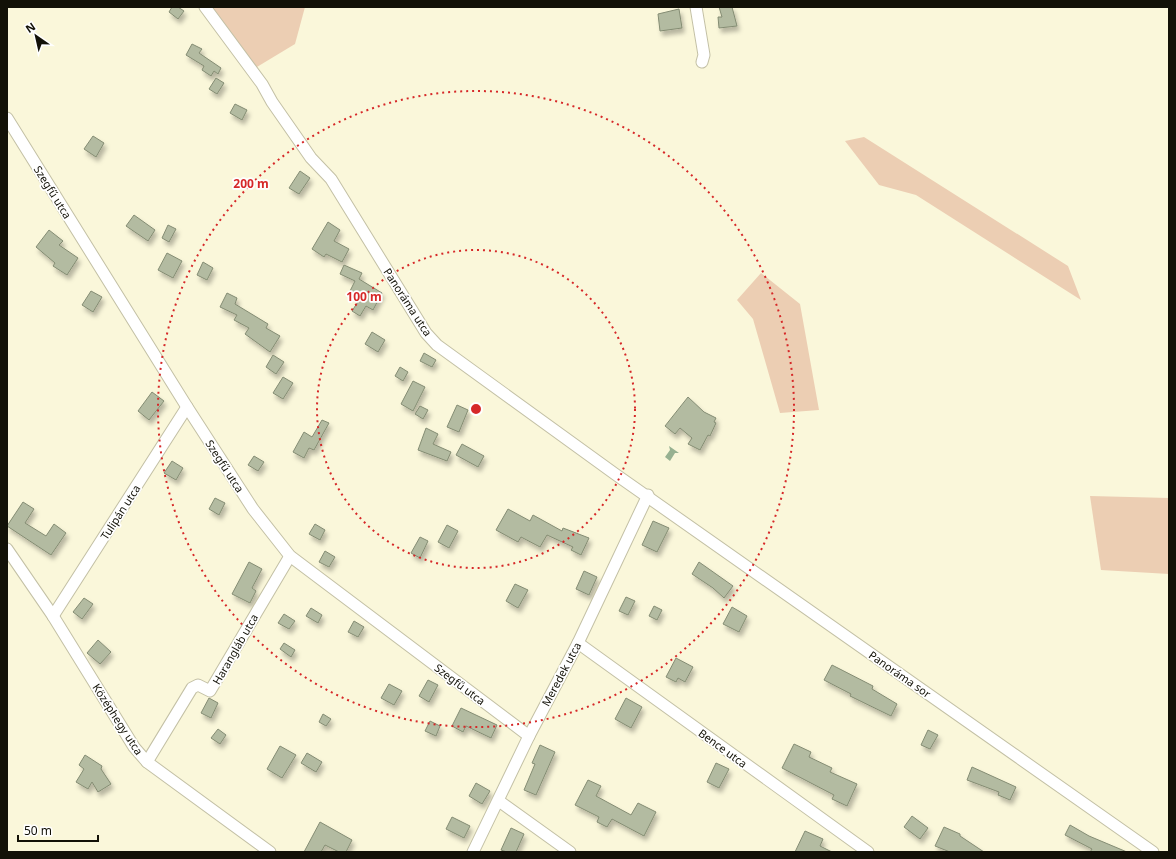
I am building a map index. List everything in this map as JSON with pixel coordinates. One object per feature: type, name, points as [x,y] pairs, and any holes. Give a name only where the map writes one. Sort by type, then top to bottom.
[{"type":"street","name":"Panoráma utca","points":[[205,7],[262,84],[272,102],[311,158],[331,179],[426,333],[437,345],[615,474],[648,495]]},
{"type":"street","points":[[696,7],[704,55],[702,62]]},
{"type":"street","name":"Szegfű utca","points":[[7,118],[186,407],[253,509],[290,556],[529,736]]},
{"type":"street","name":"Tulipán utca","points":[[53,616],[186,407]]},
{"type":"street","name":"Meredek utca","points":[[473,852],[529,736],[578,643],[648,495]]},
{"type":"street","name":"Panoráma sor","points":[[648,495],[1153,852]]},
{"type":"street","name":"Középhegy utca","points":[[7,549],[53,616],[134,747],[147,762],[270,852]]},
{"type":"street","name":"Harangláb utca","points":[[147,762],[192,688],[198,685],[210,691],[290,556]]},
{"type":"street","name":"Bence utca","points":[[578,643],[868,852]]},
{"type":"street","points":[[498,801],[570,852]]},
{"type":"shaded area","points":[[204,7],[305,7],[295,44],[252,70]]},
{"type":"shaded area","points":[[864,137],[1068,266],[1081,300],[916,195],[879,185],[845,141]]},
{"type":"shaded area","points":[[761,273],[800,304],[819,410],[780,413],[753,319],[737,300]]},
{"type":"shaded area","points":[[669,446],[679,453],[675,453],[670,461],[665,457],[670,450]]},
{"type":"shaded area","points":[[1090,496],[1169,498],[1169,574],[1101,570]]},
{"type":"building","points":[[172,7],[178,7],[184,11],[178,19],[169,12]]},
{"type":"building","points":[[719,7],[732,7],[737,26],[719,28],[718,17],[722,17]]},
{"type":"building","points":[[679,9],[682,28],[660,31],[658,14]]},
{"type":"building","points":[[192,44],[202,49],[199,53],[221,68],[218,74],[214,71],[211,76],[202,70],[204,66],[186,55]]},
{"type":"building","points":[[216,78],[224,83],[217,94],[209,89]]},
{"type":"building","points":[[235,104],[247,110],[242,120],[230,113]]},
{"type":"building","points":[[93,136],[104,143],[96,157],[84,149]]},
{"type":"building","points":[[300,171],[310,178],[299,194],[289,188]]},
{"type":"building","points":[[134,215],[155,230],[148,241],[126,226]]},
{"type":"building","points":[[328,222],[340,230],[334,241],[349,249],[342,262],[326,254],[324,257],[312,249]]},
{"type":"building","points":[[168,225],[176,229],[169,242],[162,238]]},
{"type":"building","points":[[49,230],[63,241],[59,245],[78,258],[67,275],[53,266],[55,263],[36,247]]},
{"type":"building","points":[[167,253],[182,261],[173,278],[158,270]]},
{"type":"building","points":[[203,262],[213,268],[207,280],[197,275]]},
{"type":"building","points":[[344,265],[362,273],[359,279],[382,293],[373,310],[366,306],[360,316],[352,311],[361,297],[350,291],[355,281],[340,274]]},
{"type":"building","points":[[91,291],[102,297],[93,312],[82,305]]},
{"type":"building","points":[[227,293],[237,298],[235,304],[268,324],[266,328],[280,336],[270,352],[245,334],[249,328],[234,320],[237,315],[220,307]]},
{"type":"building","points":[[372,332],[385,340],[378,352],[365,344]]},
{"type":"building","points":[[424,353],[436,360],[432,367],[420,361]]},
{"type":"building","points":[[273,355],[284,362],[276,374],[266,367]]},
{"type":"building","points":[[400,367],[408,372],[403,381],[395,376]]},
{"type":"building","points":[[283,377],[293,383],[283,399],[273,393]]},
{"type":"building","points":[[413,381],[425,387],[413,411],[401,404]]},
{"type":"building","points":[[152,392],[164,401],[149,420],[138,411]]},
{"type":"building","points":[[688,397],[704,412],[716,418],[714,422],[716,423],[710,436],[708,435],[700,450],[688,444],[692,438],[680,428],[675,434],[665,426]]},
{"type":"building","points":[[457,405],[468,410],[459,432],[447,427]]},
{"type":"building","points":[[420,406],[428,410],[423,419],[415,414]]},
{"type":"building","points":[[322,420],[329,423],[314,450],[309,448],[304,458],[293,452],[304,432],[312,437]]},
{"type":"building","points":[[426,428],[438,434],[433,444],[451,452],[447,461],[418,450]]},
{"type":"building","points":[[462,444],[484,456],[478,467],[456,455]]},
{"type":"building","points":[[254,456],[264,462],[258,471],[248,465]]},
{"type":"building","points":[[172,461],[183,468],[176,480],[164,473]]},
{"type":"building","points":[[215,498],[225,503],[219,515],[209,509]]},
{"type":"building","points":[[23,502],[34,509],[25,523],[46,536],[54,524],[66,533],[51,555],[7,526]]},
{"type":"building","points":[[508,509],[530,521],[533,515],[562,531],[563,528],[589,538],[581,555],[571,550],[573,547],[547,535],[540,547],[521,537],[518,542],[496,530]]},
{"type":"building","points":[[653,521],[669,528],[657,552],[642,545]]},
{"type":"building","points":[[315,524],[325,530],[320,540],[309,534]]},
{"type":"building","points":[[447,525],[458,531],[449,548],[438,542]]},
{"type":"building","points":[[420,537],[428,541],[420,558],[411,553]]},
{"type":"building","points":[[325,551],[335,557],[329,567],[319,562]]},
{"type":"building","points":[[249,562],[262,569],[252,588],[256,591],[250,603],[232,594]]},
{"type":"building","points":[[699,562],[733,586],[724,598],[713,588],[692,574]]},
{"type":"building","points":[[584,571],[597,577],[589,595],[576,589]]},
{"type":"building","points":[[515,584],[528,590],[518,608],[506,601]]},
{"type":"building","points":[[626,597],[635,601],[628,615],[619,611]]},
{"type":"building","points":[[84,598],[93,604],[82,619],[73,612]]},
{"type":"building","points":[[654,606],[662,610],[657,620],[649,616]]},
{"type":"building","points":[[732,607],[747,616],[739,632],[723,624]]},
{"type":"building","points":[[311,608],[322,615],[318,623],[306,616]]},
{"type":"building","points":[[284,614],[295,621],[289,629],[278,623]]},
{"type":"building","points":[[354,621],[364,627],[358,637],[348,632]]},
{"type":"building","points":[[98,640],[111,652],[100,664],[87,653]]},
{"type":"building","points":[[284,643],[295,650],[291,657],[280,649]]},
{"type":"building","points":[[676,658],[693,667],[685,682],[678,678],[676,682],[666,677]]},
{"type":"building","points":[[832,665],[873,686],[872,689],[897,704],[891,716],[850,696],[851,694],[824,680]]},
{"type":"building","points":[[428,680],[438,685],[429,702],[419,696]]},
{"type":"building","points":[[389,684],[402,691],[394,705],[381,698]]},
{"type":"building","points":[[209,698],[218,703],[211,718],[201,713]]},
{"type":"building","points":[[626,698],[642,707],[631,728],[615,719]]},
{"type":"building","points":[[461,708],[497,725],[491,738],[466,726],[463,732],[452,726]]},
{"type":"building","points":[[323,714],[331,719],[326,726],[319,722]]},
{"type":"building","points":[[430,721],[440,726],[436,736],[425,731]]},
{"type":"building","points":[[218,729],[226,735],[220,744],[211,738]]},
{"type":"building","points":[[928,730],[938,735],[930,749],[921,745]]},
{"type":"building","points":[[794,744],[811,752],[809,757],[832,768],[830,772],[857,784],[847,806],[832,799],[834,795],[782,768]]},
{"type":"building","points":[[540,745],[555,752],[536,795],[524,790],[535,764],[532,763]]},
{"type":"building","points":[[280,746],[296,755],[282,778],[267,769]]},
{"type":"building","points":[[307,753],[322,762],[316,772],[301,763]]},
{"type":"building","points":[[85,755],[102,766],[101,769],[111,784],[98,792],[92,782],[88,789],[76,782],[84,769],[79,765]]},
{"type":"building","points":[[716,763],[729,769],[719,788],[707,782]]},
{"type":"building","points":[[972,767],[1016,787],[1010,800],[998,795],[999,792],[967,780]]},
{"type":"building","points":[[588,780],[601,786],[596,796],[631,815],[638,803],[656,812],[644,836],[612,819],[607,827],[597,822],[599,817],[575,805]]},
{"type":"building","points":[[476,783],[490,791],[482,804],[469,796]]},
{"type":"building","points":[[912,816],[928,828],[920,839],[904,827]]},
{"type":"building","points":[[452,817],[470,826],[464,838],[446,829]]},
{"type":"building","points":[[320,822],[352,840],[346,852],[339,852],[325,845],[321,852],[304,852]]},
{"type":"building","points":[[1070,825],[1089,836],[1127,852],[1090,852],[1092,849],[1065,835]]},
{"type":"building","points":[[944,827],[960,834],[960,836],[984,852],[950,852],[935,846]]},
{"type":"building","points":[[511,828],[524,834],[516,852],[501,850]]},
{"type":"building","points":[[805,831],[823,839],[820,846],[832,852],[795,852]]}]
